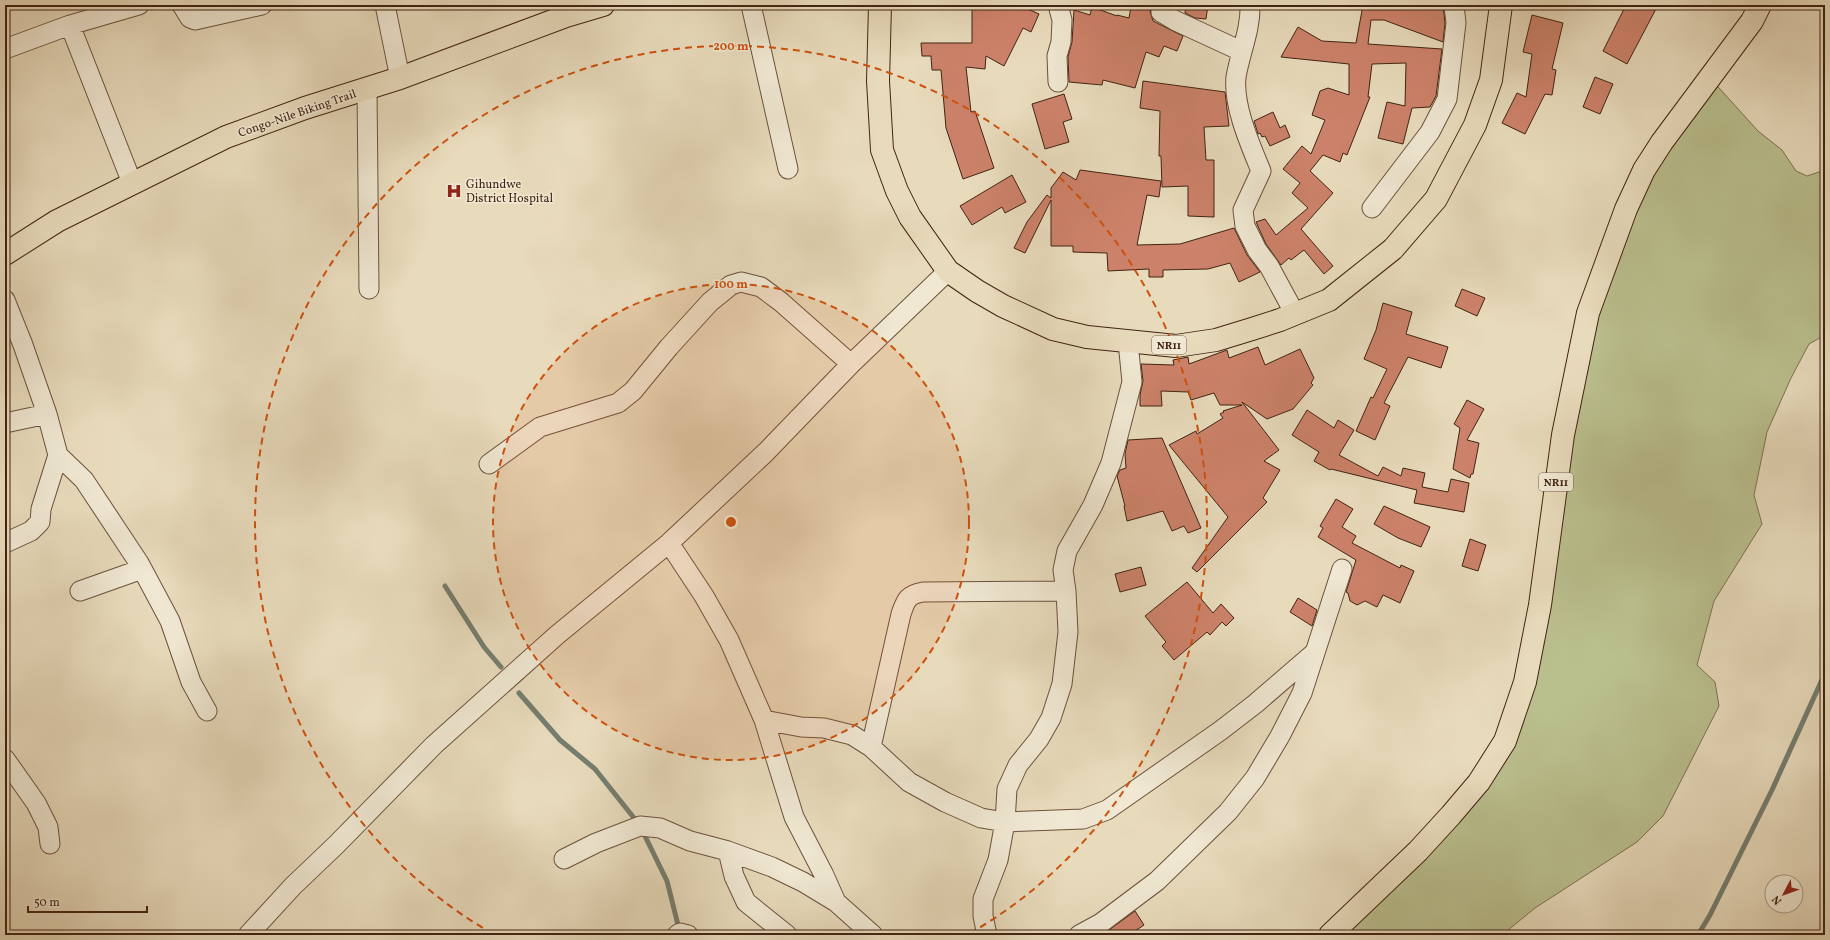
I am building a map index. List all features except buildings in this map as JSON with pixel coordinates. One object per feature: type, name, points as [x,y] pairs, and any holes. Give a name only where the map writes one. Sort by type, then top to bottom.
[{"type":"main road","name":"Congo-Nile Biking Trail","points":[[5,254],[57,221],[226,137],[305,108],[400,78],[566,16],[603,5]]},
{"type":"main road","name":"NR11","points":[[880,5],[878,74],[882,150],[896,191],[910,217],[948,271],[977,292],[1002,306],[1053,329],[1087,337],[1176,346],[1216,340],[1280,320],[1329,300],[1393,249],[1436,199],[1475,125],[1490,80],[1501,5]]},
{"type":"main road","name":"NR11","points":[[1330,935],[1418,851],[1451,815],[1479,782],[1505,741],[1525,682],[1540,605],[1563,435],[1588,313],[1626,209],[1644,170],[1662,142],[1752,21],[1760,5]]},
{"type":"street","points":[[5,49],[70,25],[139,5]]},
{"type":"street","points":[[182,5],[190,18],[195,20],[262,5]]},
{"type":"street","points":[[385,5],[400,78]]},
{"type":"street","points":[[752,5],[788,169]]},
{"type":"street","points":[[1058,5],[1062,20],[1061,42],[1057,56],[1058,82]]},
{"type":"street","points":[[1162,5],[1161,12],[1176,21],[1241,51]]},
{"type":"street","points":[[1250,5],[1250,18],[1241,51],[1236,78],[1238,100],[1243,122],[1261,171],[1243,210],[1245,226],[1257,250],[1269,266],[1295,314]]},
{"type":"street","points":[[1372,208],[1430,132],[1447,100],[1456,24],[1454,5]]},
{"type":"street","points":[[70,25],[132,183]]},
{"type":"street","points":[[367,89],[369,289]]},
{"type":"street","points":[[248,935],[293,886],[336,846],[434,745],[557,635],[669,543],[766,452],[851,364],[948,271]]},
{"type":"street","points":[[489,464],[540,426],[618,403],[633,391],[669,347],[710,302],[731,285],[741,282],[760,287],[776,298],[851,364]]},
{"type":"street","points":[[5,300],[23,345],[47,414],[58,455],[84,480],[142,569],[170,621],[191,682],[207,710]]},
{"type":"street","points":[[988,935],[983,916],[983,899],[998,860],[1005,822],[1007,789],[1018,766],[1039,739],[1051,718],[1062,684],[1068,632],[1066,591],[1063,570],[1067,551],[1093,505],[1112,463],[1132,382],[1128,342]]},
{"type":"street","points":[[5,423],[47,414]]},
{"type":"street","points":[[5,543],[31,531],[40,522],[41,509],[58,455]]},
{"type":"street","points":[[669,543],[704,596],[729,640],[764,720],[794,817],[836,902]]},
{"type":"street","points":[[80,591],[142,569]]},
{"type":"street","points":[[1079,935],[1101,923],[1157,881],[1228,812],[1255,778],[1280,736],[1302,693],[1313,654],[1328,616],[1342,569]]},
{"type":"street","points":[[871,748],[901,614],[906,600],[914,594],[923,592],[1066,591]]},
{"type":"street","points":[[764,720],[801,727],[824,728],[852,735],[871,748],[908,782],[945,802],[981,818],[1005,822],[1083,819],[1107,810],[1220,731],[1255,704],[1313,654]]},
{"type":"street","points":[[5,759],[36,803],[48,827],[50,844]]},
{"type":"street","points":[[564,859],[596,843],[640,826],[660,828],[690,841],[728,851],[772,867],[803,882],[836,902],[873,935]]},
{"type":"street","points":[[728,851],[734,876],[746,902],[787,935]]},
{"type":"street","points":[[677,935],[680,933],[688,935]]},
{"type":"green space","points":[[1710,78],[1758,131],[1782,150],[1796,171],[1807,176],[1825,170],[1825,335],[1809,344],[1791,378],[1767,432],[1754,495],[1762,524],[1714,601],[1697,665],[1715,682],[1719,706],[1663,816],[1637,842],[1535,908],[1502,935],[1330,935],[1505,741],[1563,435],[1626,209]]},
{"type":"waterway","points":[[445,586],[484,647],[501,667]]},
{"type":"waterway","points":[[1698,935],[1710,915],[1772,790],[1825,673]]},
{"type":"waterway","points":[[519,693],[560,740],[595,769],[638,823]]},
{"type":"waterway","points":[[642,830],[667,881],[679,929]]},
{"type":"place","name":"Gihundwe District Hospital","points":[[454,191]]}]
